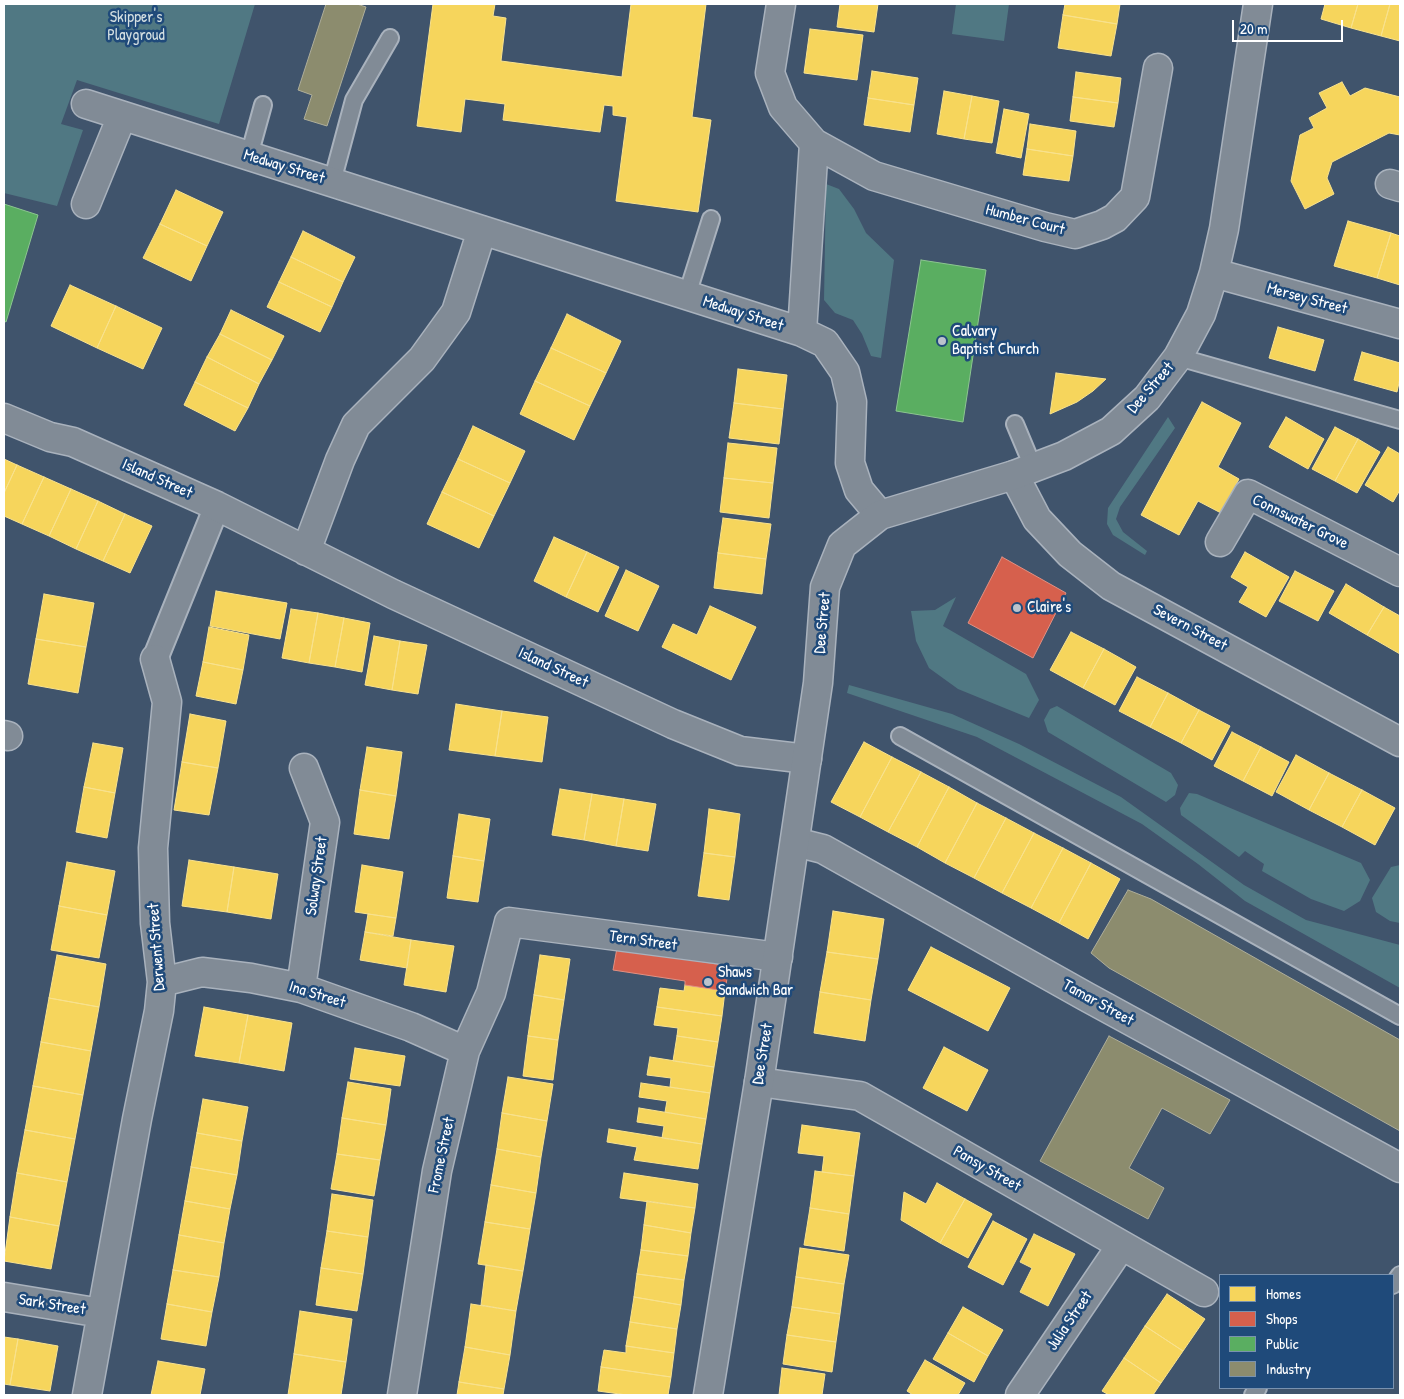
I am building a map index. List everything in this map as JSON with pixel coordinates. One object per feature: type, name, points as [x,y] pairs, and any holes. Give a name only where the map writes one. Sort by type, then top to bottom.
[{"type":"street","name":"Humber Court","points":[[781,4],[770,74],[783,107],[814,143],[874,176],[1045,227],[1075,234],[1102,225],[1114,218],[1135,197],[1140,178],[1158,68]]},
{"type":"street","name":"Dee Street","points":[[708,1395],[759,1082],[795,842],[818,683],[825,587],[842,546],[880,515],[1024,471],[1064,456],[1110,431],[1147,398],[1178,357],[1201,314],[1214,273],[1224,229],[1258,4]]},
{"type":"street","name":"Medway Street","points":[[86,104],[802,332],[825,343],[845,372],[852,402],[850,463],[859,490],[880,515]]},
{"type":"street","points":[[86,204],[122,116]]},
{"type":"street","points":[[802,332],[814,143]]},
{"type":"street","points":[[306,551],[340,460],[356,425],[422,359],[456,312],[482,230]]},
{"type":"street","name":"Mersey Street","points":[[1214,273],[1400,324]]},
{"type":"street","name":"Island Street","points":[[4,418],[50,437],[73,442],[217,506],[393,594],[682,727],[740,751],[807,759]]},
{"type":"street","name":"Severn Street","points":[[1024,471],[1037,519],[1070,554],[1111,586],[1400,742]]},
{"type":"street","name":"Connswater Grove","points":[[1220,542],[1248,494],[1400,572]]},
{"type":"street","name":"Derwent Street","points":[[87,1395],[159,1011],[162,982],[155,923],[153,848],[167,702],[155,659],[217,506]]},
{"type":"street","name":"Solway Street","points":[[301,988],[325,822],[304,768]]},
{"type":"street","name":"Tamar Street","points":[[795,842],[823,849],[1085,996],[1400,1168]]},
{"type":"street","name":"Tern Street","points":[[508,922],[778,957]]},
{"type":"street","name":"Frome Street","points":[[402,1395],[437,1171],[465,1051],[491,993],[508,922]]},
{"type":"street","name":"Ina Street","points":[[162,982],[202,972],[301,988],[411,1027],[465,1051]]},
{"type":"street","name":"Pansy Street","points":[[759,1082],[860,1096],[1120,1246],[1204,1292]]},
{"type":"street","name":"Julia Street","points":[[1020,1395],[1120,1246]]},
{"type":"street","name":"Sark Street","points":[[4,1297],[101,1313]]},
{"type":"lane","points":[[332,182],[354,100],[390,38]]},
{"type":"lane","points":[[249,156],[263,105]]},
{"type":"lane","points":[[687,295],[711,219]]},
{"type":"lane","points":[[1178,357],[1400,420]]},
{"type":"lane","points":[[1015,424],[1024,471]]},
{"type":"lane","points":[[900,736],[1400,1016]]},
{"type":"green space","name":"Skipper's Playgroud","points":[[4,4],[255,4],[219,124],[77,80],[61,124],[83,130],[57,206],[4,193]]},
{"type":"green space","points":[[956,4],[1009,4],[1004,41],[952,34]]},
{"type":"green space","points":[[826,184],[839,189],[854,209],[866,233],[894,260],[881,358],[871,356],[862,334],[853,320],[835,313],[824,300]]},
{"type":"green space","points":[[1168,417],[1175,428],[1120,507],[1116,519],[1123,532],[1147,551],[1145,555],[1113,535],[1107,524],[1108,508]]},
{"type":"green space","points":[[956,597],[943,626],[1026,674],[1039,700],[1029,718],[958,689],[929,668],[916,641],[911,611],[935,610]]},
{"type":"green space","points":[[849,685],[952,714],[1019,744],[1121,797],[1244,885],[1306,920],[1400,945],[1400,988],[1245,901],[1142,824],[977,737],[847,693]]},
{"type":"green space","points":[[1057,706],[1171,773],[1178,785],[1175,795],[1166,802],[1048,732],[1044,720],[1050,709]]},
{"type":"green space","points":[[1189,793],[1197,794],[1361,863],[1370,880],[1360,901],[1344,911],[1311,899],[1262,871],[1264,864],[1245,851],[1239,857],[1181,815],[1180,808]]},
{"type":"green space","points":[[1400,865],[1400,923],[1390,921],[1376,912],[1372,898],[1391,867]]},
{"type":"building: Homes","points":[[433,4],[495,4],[493,16],[506,18],[501,61],[622,77],[631,4],[706,4],[692,117],[711,120],[698,212],[616,201],[627,117],[613,115],[613,106],[604,105],[600,132],[503,120],[505,104],[465,99],[461,132],[417,126]]},
{"type":"building: Homes","points":[[840,4],[878,4],[874,32],[837,27]]},
{"type":"building: Homes","points":[[1065,4],[1120,4],[1117,24],[1063,15]]},
{"type":"building: Homes","points":[[1325,4],[1358,4],[1351,28],[1321,19]]},
{"type":"building: Homes","points":[[1358,4],[1390,4],[1381,36],[1351,28]]},
{"type":"building: Homes","points":[[1390,4],[1400,4],[1400,41],[1381,36]]},
{"type":"building: Homes","points":[[1063,15],[1117,24],[1111,56],[1058,48]]},
{"type":"building: Homes","points":[[810,29],[863,35],[857,80],[804,73]]},
{"type":"building: Homes","points":[[872,71],[918,78],[914,105],[868,98]]},
{"type":"building: Homes","points":[[1076,72],[1121,78],[1118,103],[1073,97]]},
{"type":"building: Homes","points":[[1342,82],[1350,96],[1365,88],[1400,97],[1400,135],[1389,133],[1332,162],[1327,178],[1334,194],[1305,209],[1291,181],[1300,135],[1314,128],[1309,118],[1327,108],[1319,93]]},
{"type":"building: Homes","points":[[944,91],[972,96],[964,139],[937,134]]},
{"type":"building: Homes","points":[[972,96],[999,101],[992,143],[964,139]]},
{"type":"building: Homes","points":[[1073,97],[1118,103],[1114,127],[1070,121]]},
{"type":"building: Homes","points":[[868,98],[914,105],[910,132],[864,125]]},
{"type":"building: Homes","points":[[1004,109],[1029,114],[1021,158],[996,153]]},
{"type":"building: Homes","points":[[1030,124],[1076,131],[1073,156],[1027,149]]},
{"type":"building: Homes","points":[[1027,149],[1073,156],[1069,181],[1023,175]]},
{"type":"building: Homes","points":[[176,190],[223,212],[207,246],[160,224]]},
{"type":"building: Homes","points":[[1348,221],[1391,233],[1377,278],[1334,266]]},
{"type":"building: Homes","points":[[160,224],[207,246],[191,281],[143,258]]},
{"type":"building: Homes","points":[[303,231],[355,257],[343,282],[291,257]]},
{"type":"building: Homes","points":[[1391,233],[1400,236],[1400,285],[1377,278]]},
{"type":"building: Homes","points":[[291,257],[343,282],[332,307],[279,282]]},
{"type":"building: Homes","points":[[279,282],[332,307],[320,332],[267,307]]},
{"type":"building: Homes","points":[[70,285],[116,306],[97,348],[51,326]]},
{"type":"building: Homes","points":[[116,306],[162,328],[143,369],[97,348]]},
{"type":"building: Homes","points":[[231,310],[284,336],[272,360],[220,334]]},
{"type":"building: Homes","points":[[567,314],[621,341],[606,373],[551,348]]},
{"type":"building: Homes","points":[[1278,327],[1324,340],[1315,371],[1269,358]]},
{"type":"building: Homes","points":[[220,334],[272,360],[259,384],[207,357]]},
{"type":"building: Homes","points":[[551,348],[606,373],[590,406],[535,381]]},
{"type":"building: Homes","points":[[1362,352],[1400,363],[1400,378],[1397,392],[1354,380]]},
{"type":"building: Homes","points":[[207,357],[259,384],[248,408],[195,382]]},
{"type":"building: Homes","points":[[738,369],[787,375],[783,409],[734,403]]},
{"type":"building: Homes","points":[[1056,373],[1106,379],[1077,402],[1050,414]]},
{"type":"building: Homes","points":[[535,381],[590,406],[574,440],[520,414]]},
{"type":"building: Homes","points":[[195,382],[248,408],[235,431],[184,405]]},
{"type":"building: Homes","points":[[1202,402],[1241,423],[1218,467],[1239,479],[1221,513],[1198,501],[1179,535],[1141,515]]},
{"type":"building: Homes","points":[[734,403],[783,409],[779,444],[729,438]]},
{"type":"building: Homes","points":[[1286,417],[1324,439],[1308,469],[1269,447]]},
{"type":"building: Homes","points":[[473,426],[525,451],[510,483],[458,459]]},
{"type":"building: Homes","points":[[1335,427],[1358,439],[1335,481],[1312,469]]},
{"type":"building: Homes","points":[[1358,439],[1380,452],[1357,493],[1335,481]]},
{"type":"building: Homes","points":[[728,443],[777,448],[773,483],[724,478]]},
{"type":"building: Homes","points":[[1388,447],[1400,454],[1400,490],[1393,502],[1365,485]]},
{"type":"building: Homes","points":[[4,459],[17,465],[4,493]]},
{"type":"building: Homes","points":[[458,459],[510,483],[494,516],[442,492]]},
{"type":"building: Homes","points":[[17,465],[44,477],[22,524],[4,516],[4,493]]},
{"type":"building: Homes","points":[[44,477],[71,489],[49,536],[22,524]]},
{"type":"building: Homes","points":[[724,478],[773,483],[769,518],[720,512]]},
{"type":"building: Homes","points":[[71,489],[98,501],[76,549],[49,536]]},
{"type":"building: Homes","points":[[442,492],[494,516],[479,548],[427,524]]},
{"type":"building: Homes","points":[[98,501],[125,514],[103,561],[76,549]]},
{"type":"building: Homes","points":[[125,514],[152,526],[130,573],[103,561]]},
{"type":"building: Homes","points":[[723,518],[771,524],[766,559],[718,553]]},
{"type":"building: Homes","points":[[554,537],[587,552],[566,597],[534,581]]},
{"type":"building: Homes","points":[[587,552],[619,567],[598,612],[566,597]]},
{"type":"building: Homes","points":[[1245,552],[1289,577],[1266,617],[1239,602],[1248,587],[1231,577]]},
{"type":"building: Homes","points":[[718,553],[766,559],[762,594],[714,588]]},
{"type":"building: Homes","points":[[626,570],[659,586],[638,631],[605,616]]},
{"type":"building: Homes","points":[[1295,571],[1334,591],[1318,621],[1279,601]]},
{"type":"building: Homes","points":[[1346,584],[1384,607],[1367,635],[1329,613]]},
{"type":"building: Homes","points":[[216,591],[287,603],[280,639],[210,626]]},
{"type":"building: Homes","points":[[44,594],[94,603],[86,647],[36,639]]},
{"type":"building: Homes","points":[[710,606],[756,627],[731,680],[662,647],[673,624],[697,635]]},
{"type":"building: Homes","points":[[1384,607],[1400,616],[1400,654],[1367,635]]},
{"type":"building: Homes","points":[[291,609],[318,613],[309,663],[282,658]]},
{"type":"building: Homes","points":[[318,613],[344,618],[335,667],[309,663]]},
{"type":"building: Homes","points":[[344,618],[370,623],[362,672],[335,667]]},
{"type":"building: Homes","points":[[209,627],[249,635],[243,670],[203,662]]},
{"type":"building: Homes","points":[[1071,632],[1104,649],[1083,688],[1050,670]]},
{"type":"building: Homes","points":[[374,636],[400,641],[392,690],[365,685]]},
{"type":"building: Homes","points":[[36,639],[86,647],[78,693],[28,684]]},
{"type":"building: Homes","points":[[400,641],[427,645],[418,694],[392,690]]},
{"type":"building: Homes","points":[[1104,649],[1136,667],[1115,705],[1083,688]]},
{"type":"building: Homes","points":[[203,662],[243,670],[236,704],[196,696]]},
{"type":"building: Homes","points":[[1137,677],[1168,693],[1150,727],[1119,711]]},
{"type":"building: Homes","points":[[1168,693],[1199,710],[1181,743],[1150,727]]},
{"type":"building: Homes","points":[[456,704],[502,711],[495,756],[449,750]]},
{"type":"building: Homes","points":[[1199,710],[1230,726],[1212,760],[1181,743]]},
{"type":"building: Homes","points":[[502,711],[548,717],[542,762],[495,756]]},
{"type":"building: Homes","points":[[190,714],[226,721],[218,768],[182,762]]},
{"type":"building: Homes","points":[[1232,732],[1261,747],[1243,781],[1214,766]]},
{"type":"building: Homes","points":[[864,742],[892,757],[860,817],[831,802]]},
{"type":"building: Homes","points":[[93,743],[123,748],[115,793],[84,787]]},
{"type":"building: Homes","points":[[367,747],[402,752],[396,796],[360,790]]},
{"type":"building: Homes","points":[[1261,747],[1289,762],[1272,796],[1243,781]]},
{"type":"building: Homes","points":[[1296,755],[1329,773],[1309,810],[1276,792]]},
{"type":"building: Homes","points":[[892,757],[921,772],[888,832],[860,817]]},
{"type":"building: Homes","points":[[182,762],[218,768],[209,815],[174,810]]},
{"type":"building: Homes","points":[[921,772],[949,787],[917,847],[888,832]]},
{"type":"building: Homes","points":[[1329,773],[1362,790],[1342,827],[1309,810]]},
{"type":"building: Homes","points":[[84,787],[115,793],[107,838],[76,832]]},
{"type":"building: Homes","points":[[949,787],[977,803],[945,863],[917,847]]},
{"type":"building: Homes","points":[[560,789],[592,794],[584,840],[552,835]]},
{"type":"building: Homes","points":[[360,790],[396,796],[389,839],[354,834]]},
{"type":"building: Homes","points":[[1362,790],[1395,808],[1375,845],[1342,827]]},
{"type":"building: Homes","points":[[592,794],[624,799],[616,846],[584,840]]},
{"type":"building: Homes","points":[[624,799],[656,804],[648,851],[616,846]]},
{"type":"building: Homes","points":[[977,803],[1006,818],[974,878],[945,863]]},
{"type":"building: Homes","points":[[709,809],[740,814],[735,857],[704,853]]},
{"type":"building: Homes","points":[[459,814],[490,819],[484,861],[453,856]]},
{"type":"building: Homes","points":[[1006,818],[1034,833],[1002,893],[974,878]]},
{"type":"building: Homes","points":[[1034,833],[1063,848],[1031,908],[1002,893]]},
{"type":"building: Homes","points":[[1063,848],[1091,863],[1059,923],[1031,908]]},
{"type":"building: Homes","points":[[704,853],[735,857],[729,900],[698,896]]},
{"type":"building: Homes","points":[[453,856],[484,861],[478,902],[447,898]]},
{"type":"building: Homes","points":[[189,860],[234,867],[227,912],[182,906]]},
{"type":"building: Homes","points":[[67,862],[115,871],[107,915],[59,906]]},
{"type":"building: Homes","points":[[1091,863],[1120,879],[1088,939],[1059,923]]},
{"type":"building: Homes","points":[[362,865],[403,872],[396,918],[355,912]]},
{"type":"building: Homes","points":[[234,867],[278,874],[271,919],[227,912]]},
{"type":"building: Homes","points":[[59,906],[107,915],[99,958],[51,950]]},
{"type":"building: Homes","points":[[833,911],[884,919],[878,959],[827,952]]},
{"type":"building: Homes","points":[[368,914],[396,918],[393,936],[365,932]]},
{"type":"building: Homes","points":[[365,932],[411,940],[407,968],[360,960]]},
{"type":"building: Homes","points":[[411,940],[454,946],[446,992],[404,985]]},
{"type":"building: Homes","points":[[931,947],[1010,988],[988,1031],[908,990]]},
{"type":"building: Homes","points":[[827,952],[878,959],[871,1000],[820,992]]},
{"type":"building: Homes","points":[[57,955],[106,964],[99,1007],[49,998]]},
{"type":"building: Homes","points":[[540,955],[570,959],[564,1000],[534,995]]},
{"type":"building: Homes","points":[[685,985],[725,991],[722,1016],[657,1007],[660,988],[684,991]]},
{"type":"building: Homes","points":[[820,992],[871,1000],[865,1041],[814,1033]]},
{"type":"building: Homes","points":[[534,995],[564,1000],[558,1040],[528,1036]]},
{"type":"building: Homes","points":[[49,998],[99,1007],[91,1051],[41,1042]]},
{"type":"building: Homes","points":[[204,1007],[248,1015],[239,1063],[195,1056]]},
{"type":"building: Homes","points":[[657,1007],[722,1016],[718,1042],[677,1036],[678,1028],[654,1025]]},
{"type":"building: Homes","points":[[248,1015],[292,1023],[284,1071],[239,1063]]},
{"type":"building: Homes","points":[[528,1036],[558,1040],[553,1080],[523,1076]]},
{"type":"building: Homes","points":[[677,1036],[718,1042],[714,1067],[673,1061]]},
{"type":"building: Homes","points":[[41,1042],[91,1051],[83,1095],[33,1086]]},
{"type":"building: Homes","points":[[944,1047],[988,1070],[967,1111],[923,1088]]},
{"type":"building: Homes","points":[[355,1048],[405,1056],[400,1086],[350,1079]]},
{"type":"building: Homes","points":[[650,1057],[714,1067],[710,1093],[670,1087],[671,1078],[647,1075]]},
{"type":"building: Homes","points":[[508,1077],[553,1084],[547,1121],[502,1113]]},
{"type":"building: Homes","points":[[348,1082],[391,1089],[386,1125],[342,1118]]},
{"type":"building: Homes","points":[[641,1083],[710,1093],[706,1119],[665,1112],[667,1101],[639,1097]]},
{"type":"building: Homes","points":[[33,1086],[83,1095],[75,1139],[25,1130]]},
{"type":"building: Homes","points":[[203,1099],[248,1107],[242,1141],[197,1133]]},
{"type":"building: Homes","points":[[639,1108],[706,1119],[702,1144],[662,1138],[664,1126],[637,1122]]},
{"type":"building: Homes","points":[[502,1113],[547,1121],[541,1157],[497,1149]]},
{"type":"building: Homes","points":[[342,1118],[386,1125],[380,1160],[337,1154]]},
{"type":"building: Homes","points":[[802,1125],[860,1133],[854,1176],[822,1172],[824,1156],[798,1153]]},
{"type":"building: Homes","points":[[609,1129],[702,1144],[698,1169],[634,1160],[637,1147],[607,1142]]},
{"type":"building: Homes","points":[[25,1130],[75,1139],[67,1182],[17,1173]]},
{"type":"building: Homes","points":[[197,1133],[242,1141],[237,1175],[191,1167]]},
{"type":"building: Homes","points":[[497,1149],[541,1157],[536,1193],[491,1185]]},
{"type":"building: Homes","points":[[337,1154],[380,1160],[374,1196],[331,1189]]},
{"type":"building: Homes","points":[[191,1167],[237,1175],[230,1209],[185,1201]]},
{"type":"building: Homes","points":[[815,1171],[854,1176],[849,1214],[810,1208]]},
{"type":"building: Homes","points":[[17,1173],[67,1182],[59,1226],[10,1217]]},
{"type":"building: Homes","points":[[624,1173],[698,1184],[695,1208],[620,1198]]},
{"type":"building: Homes","points":[[937,1183],[965,1199],[940,1243],[901,1220],[904,1192],[926,1204]]},
{"type":"building: Homes","points":[[491,1185],[536,1193],[530,1229],[485,1222]]},
{"type":"building: Homes","points":[[332,1194],[373,1200],[368,1237],[327,1231]]},
{"type":"building: Homes","points":[[965,1199],[992,1214],[968,1258],[940,1243]]},
{"type":"building: Homes","points":[[185,1201],[230,1209],[224,1243],[179,1235]]},
{"type":"building: Homes","points":[[647,1201],[695,1208],[691,1233],[644,1225]]},
{"type":"building: Homes","points":[[810,1208],[849,1214],[844,1251],[804,1245]]},
{"type":"building: Homes","points":[[10,1217],[59,1226],[51,1269],[4,1261]]},
{"type":"building: Homes","points":[[993,1221],[1027,1239],[1003,1285],[968,1267]]},
{"type":"building: Homes","points":[[485,1222],[530,1229],[523,1271],[478,1264]]},
{"type":"building: Homes","points":[[644,1225],[691,1233],[688,1256],[641,1250]]},
{"type":"building: Homes","points":[[327,1231],[368,1237],[363,1274],[321,1268]]},
{"type":"building: Homes","points":[[1034,1234],[1075,1254],[1048,1306],[1020,1292],[1032,1268],[1020,1262]]},
{"type":"building: Homes","points":[[179,1235],[224,1243],[219,1277],[173,1270]]},
{"type":"building: Homes","points":[[800,1248],[849,1255],[844,1284],[796,1277]]},
{"type":"building: Homes","points":[[641,1250],[688,1256],[684,1280],[637,1274]]},
{"type":"building: Homes","points":[[486,1265],[523,1271],[516,1311],[481,1305]]},
{"type":"building: Homes","points":[[321,1268],[363,1274],[357,1311],[316,1305]]},
{"type":"building: Homes","points":[[173,1270],[219,1277],[212,1312],[167,1304]]},
{"type":"building: Homes","points":[[637,1274],[684,1280],[681,1305],[634,1297]]},
{"type":"building: Homes","points":[[796,1277],[844,1284],[840,1314],[792,1307]]},
{"type":"building: Homes","points":[[1167,1294],[1205,1319],[1183,1351],[1145,1326]]},
{"type":"building: Homes","points":[[634,1297],[681,1305],[677,1329],[630,1322]]},
{"type":"building: Homes","points":[[167,1304],[212,1312],[206,1346],[161,1339]]},
{"type":"building: Homes","points":[[471,1304],[516,1311],[510,1355],[465,1347]]},
{"type":"building: Homes","points":[[792,1307],[840,1314],[836,1342],[787,1335]]},
{"type":"building: Homes","points":[[963,1307],[1003,1330],[988,1356],[948,1333]]},
{"type":"building: Homes","points":[[300,1311],[352,1319],[346,1362],[294,1354]]},
{"type":"building: Homes","points":[[630,1322],[677,1329],[674,1353],[626,1346]]},
{"type":"building: Homes","points":[[1145,1326],[1183,1351],[1161,1383],[1124,1358]]},
{"type":"building: Homes","points":[[948,1333],[988,1356],[974,1382],[933,1359]]},
{"type":"building: Homes","points":[[787,1335],[836,1342],[832,1372],[783,1364]]},
{"type":"building: Homes","points":[[4,1337],[18,1339],[10,1385],[4,1384]]},
{"type":"building: Homes","points":[[18,1339],[58,1346],[50,1391],[10,1385]]},
{"type":"building: Homes","points":[[626,1346],[674,1353],[671,1377],[601,1367],[604,1350],[626,1353]]},
{"type":"building: Homes","points":[[465,1347],[510,1355],[504,1389],[459,1382]]},
{"type":"building: Homes","points":[[294,1354],[346,1362],[341,1395],[288,1395]]},
{"type":"building: Homes","points":[[1124,1358],[1161,1383],[1153,1395],[1109,1395],[1102,1391]]},
{"type":"building: Homes","points":[[925,1360],[965,1383],[958,1395],[913,1395],[907,1391]]},
{"type":"building: Homes","points":[[158,1361],[205,1369],[200,1395],[151,1395]]},
{"type":"building: Homes","points":[[601,1367],[671,1377],[668,1395],[627,1395],[598,1391]]},
{"type":"building: Homes","points":[[782,1368],[825,1374],[822,1395],[779,1395]]},
{"type":"building: Homes","points":[[459,1382],[504,1389],[503,1395],[457,1395]]},
{"type":"building: Shops","name":"Claire's","points":[[1002,557],[1066,593],[1033,658],[968,623]]},
{"type":"building: Shops","points":[[617,948],[729,966],[725,991],[685,985],[685,981],[613,970]]},
{"type":"building: Public","points":[[4,204],[38,215],[6,322],[4,321]]},
{"type":"building: Public","name":"Calvary Baptist Church","points":[[921,260],[986,270],[963,422],[896,411]]},
{"type":"building: Industry","points":[[326,4],[357,4],[366,7],[327,126],[304,119],[312,95],[298,90]]},
{"type":"building: Industry","points":[[1128,890],[1151,899],[1400,1040],[1400,1131],[1109,968],[1091,953]]},
{"type":"building: Industry","points":[[1109,1036],[1230,1100],[1210,1134],[1162,1108],[1129,1168],[1164,1188],[1148,1219],[1040,1161]]},
{"type":"place","name":"Calvary Baptist Church","points":[[942,341]]},
{"type":"place","name":"Claire's","points":[[1017,608]]},
{"type":"place","name":"Shaws Sandwich Bar","points":[[708,982]]}]
